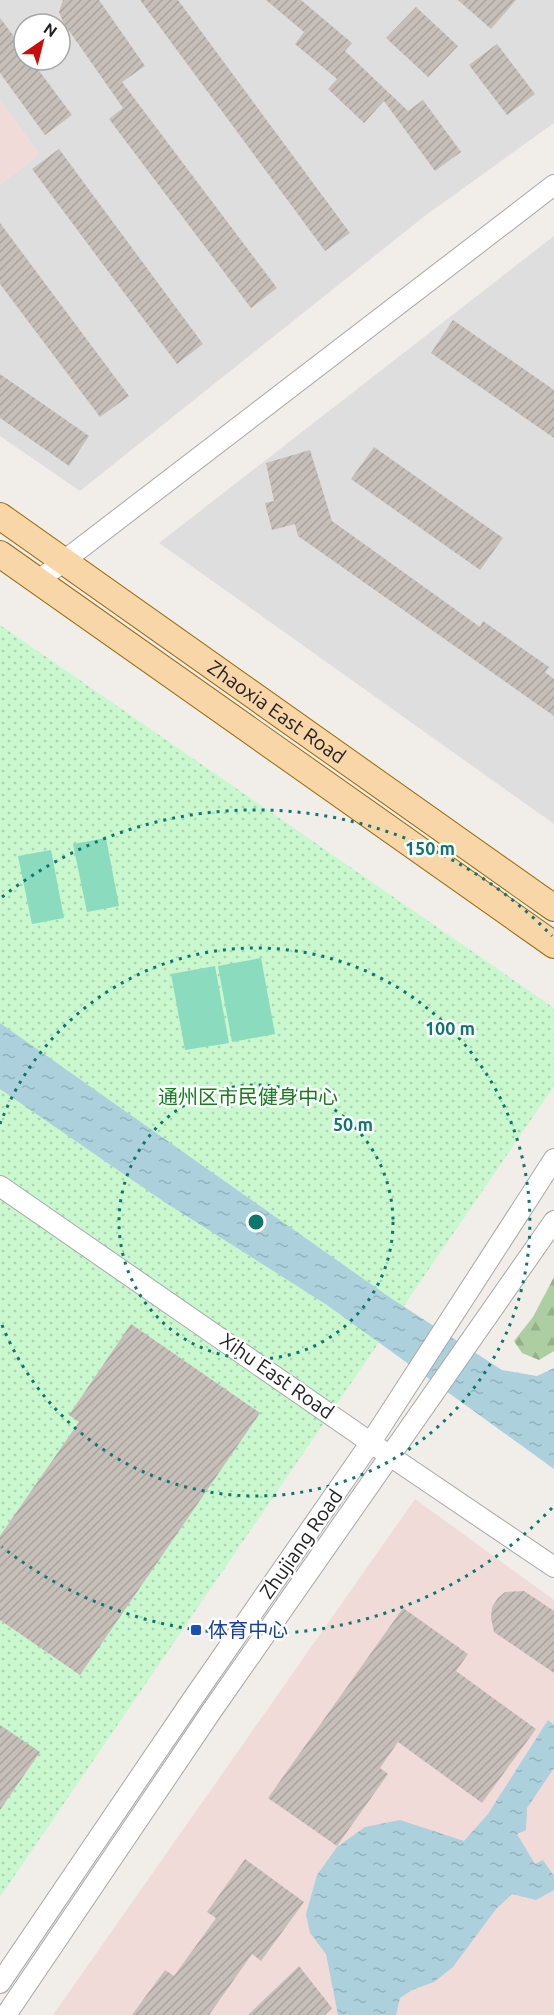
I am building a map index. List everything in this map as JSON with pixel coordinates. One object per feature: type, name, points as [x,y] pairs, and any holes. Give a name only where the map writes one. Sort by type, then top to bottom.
[{"type":"main road","name":"Zhaoxia East Road","points":[[0,516],[554,908]]},
{"type":"main road","name":"Zhaoxia East Road","points":[[0,554],[554,945]]},
{"type":"street","points":[[39,580],[554,185]]},
{"type":"street","name":"Zhujiang Road","points":[[0,1983],[371,1442],[554,1160]]},
{"type":"street","name":"Xihu East Road","points":[[0,1186],[554,1567]]},
{"type":"street","name":"Zhujiang Road","points":[[6,2015],[191,1741],[554,1221]]},
{"type":"shaded area","points":[[0,0],[554,0],[554,123],[426,215],[80,491],[0,436],[0,185],[39,154],[0,100]]},
{"type":"shaded area","points":[[0,100],[39,154],[0,185]]},
{"type":"shaded area","points":[[554,236],[554,824],[159,543]]},
{"type":"shaded area","points":[[415,1499],[554,1600],[554,2015],[53,2015]]},
{"type":"green space","name":"通州区市民健身中心","points":[[0,625],[554,1008],[554,1086],[0,1897]]},
{"type":"green space","points":[[106,838],[119,906],[87,912],[73,844]]},
{"type":"green space","points":[[51,850],[64,918],[32,924],[18,856]]},
{"type":"green space","points":[[261,958],[275,1034],[232,1042],[218,966]]},
{"type":"green space","points":[[215,966],[229,1043],[185,1050],[171,974]]},
{"type":"green space","points":[[554,1277],[554,1351],[539,1360],[522,1353],[514,1341],[533,1317]]},
{"type":"water","points":[[0,1023],[392,1299],[502,1370],[537,1376],[554,1368],[554,1469],[327,1305],[163,1201],[0,1089]]},
{"type":"water","points":[[548,1720],[554,1725],[554,1768],[527,1808],[526,1830],[517,1834],[535,1864],[543,1860],[554,1876],[554,1890],[536,1900],[512,1894],[496,1909],[453,1967],[434,1982],[412,1990],[400,1998],[396,2015],[338,2015],[326,1954],[310,1933],[306,1914],[317,1875],[337,1847],[365,1827],[400,1820],[464,1841],[488,1814]]},
{"type":"building","points":[[63,0],[99,0],[145,66],[122,82],[277,288],[251,308],[109,119],[123,108],[72,35],[72,12],[59,12]]},
{"type":"building","points":[[140,0],[178,0],[350,233],[325,251]]},
{"type":"building","points":[[266,0],[301,0],[352,43],[345,51],[408,111],[423,100],[461,152],[435,171],[384,101],[364,123],[328,89],[337,79],[295,44],[304,32]]},
{"type":"building","points":[[458,0],[516,0],[491,29]]},
{"type":"building","points":[[416,7],[458,46],[428,77],[386,38]]},
{"type":"building","points":[[0,18],[12,34],[12,72],[40,72],[72,115],[45,135],[0,73]]},
{"type":"building","points":[[497,44],[535,94],[507,115],[469,65]]},
{"type":"building","points":[[59,149],[203,344],[177,364],[32,169]]},
{"type":"building","points":[[0,223],[129,396],[100,417],[0,284]]},
{"type":"building","points":[[453,320],[554,390],[554,438],[431,353]]},
{"type":"building","points":[[0,374],[89,436],[69,466],[0,418]]},
{"type":"building","points":[[374,447],[503,538],[480,570],[351,479]]},
{"type":"building","points":[[310,450],[332,521],[480,627],[483,621],[549,667],[545,672],[554,679],[554,716],[298,536],[295,524],[272,530],[265,503],[274,501],[266,463]]},
{"type":"building","points":[[131,1324],[260,1413],[80,1675],[0,1620],[0,1536],[79,1422],[69,1415]]},
{"type":"building","points":[[524,1591],[554,1611],[554,1673],[494,1632],[491,1618],[492,1607],[498,1598],[505,1592]]},
{"type":"building","points":[[403,1608],[468,1654],[456,1671],[536,1729],[482,1803],[398,1742],[380,1768],[388,1774],[337,1846],[268,1798]]},
{"type":"building","points":[[0,1725],[40,1752],[0,1810]]},
{"type":"building","points":[[245,1859],[304,1902],[261,1961],[252,1954],[209,2015],[132,2015],[165,1970],[174,1976],[216,1918],[207,1912]]},
{"type":"building","points":[[299,1966],[332,2008],[325,2015],[248,2015]]},
{"type":"place","name":"体育中心","points":[[196,1630]]}]
